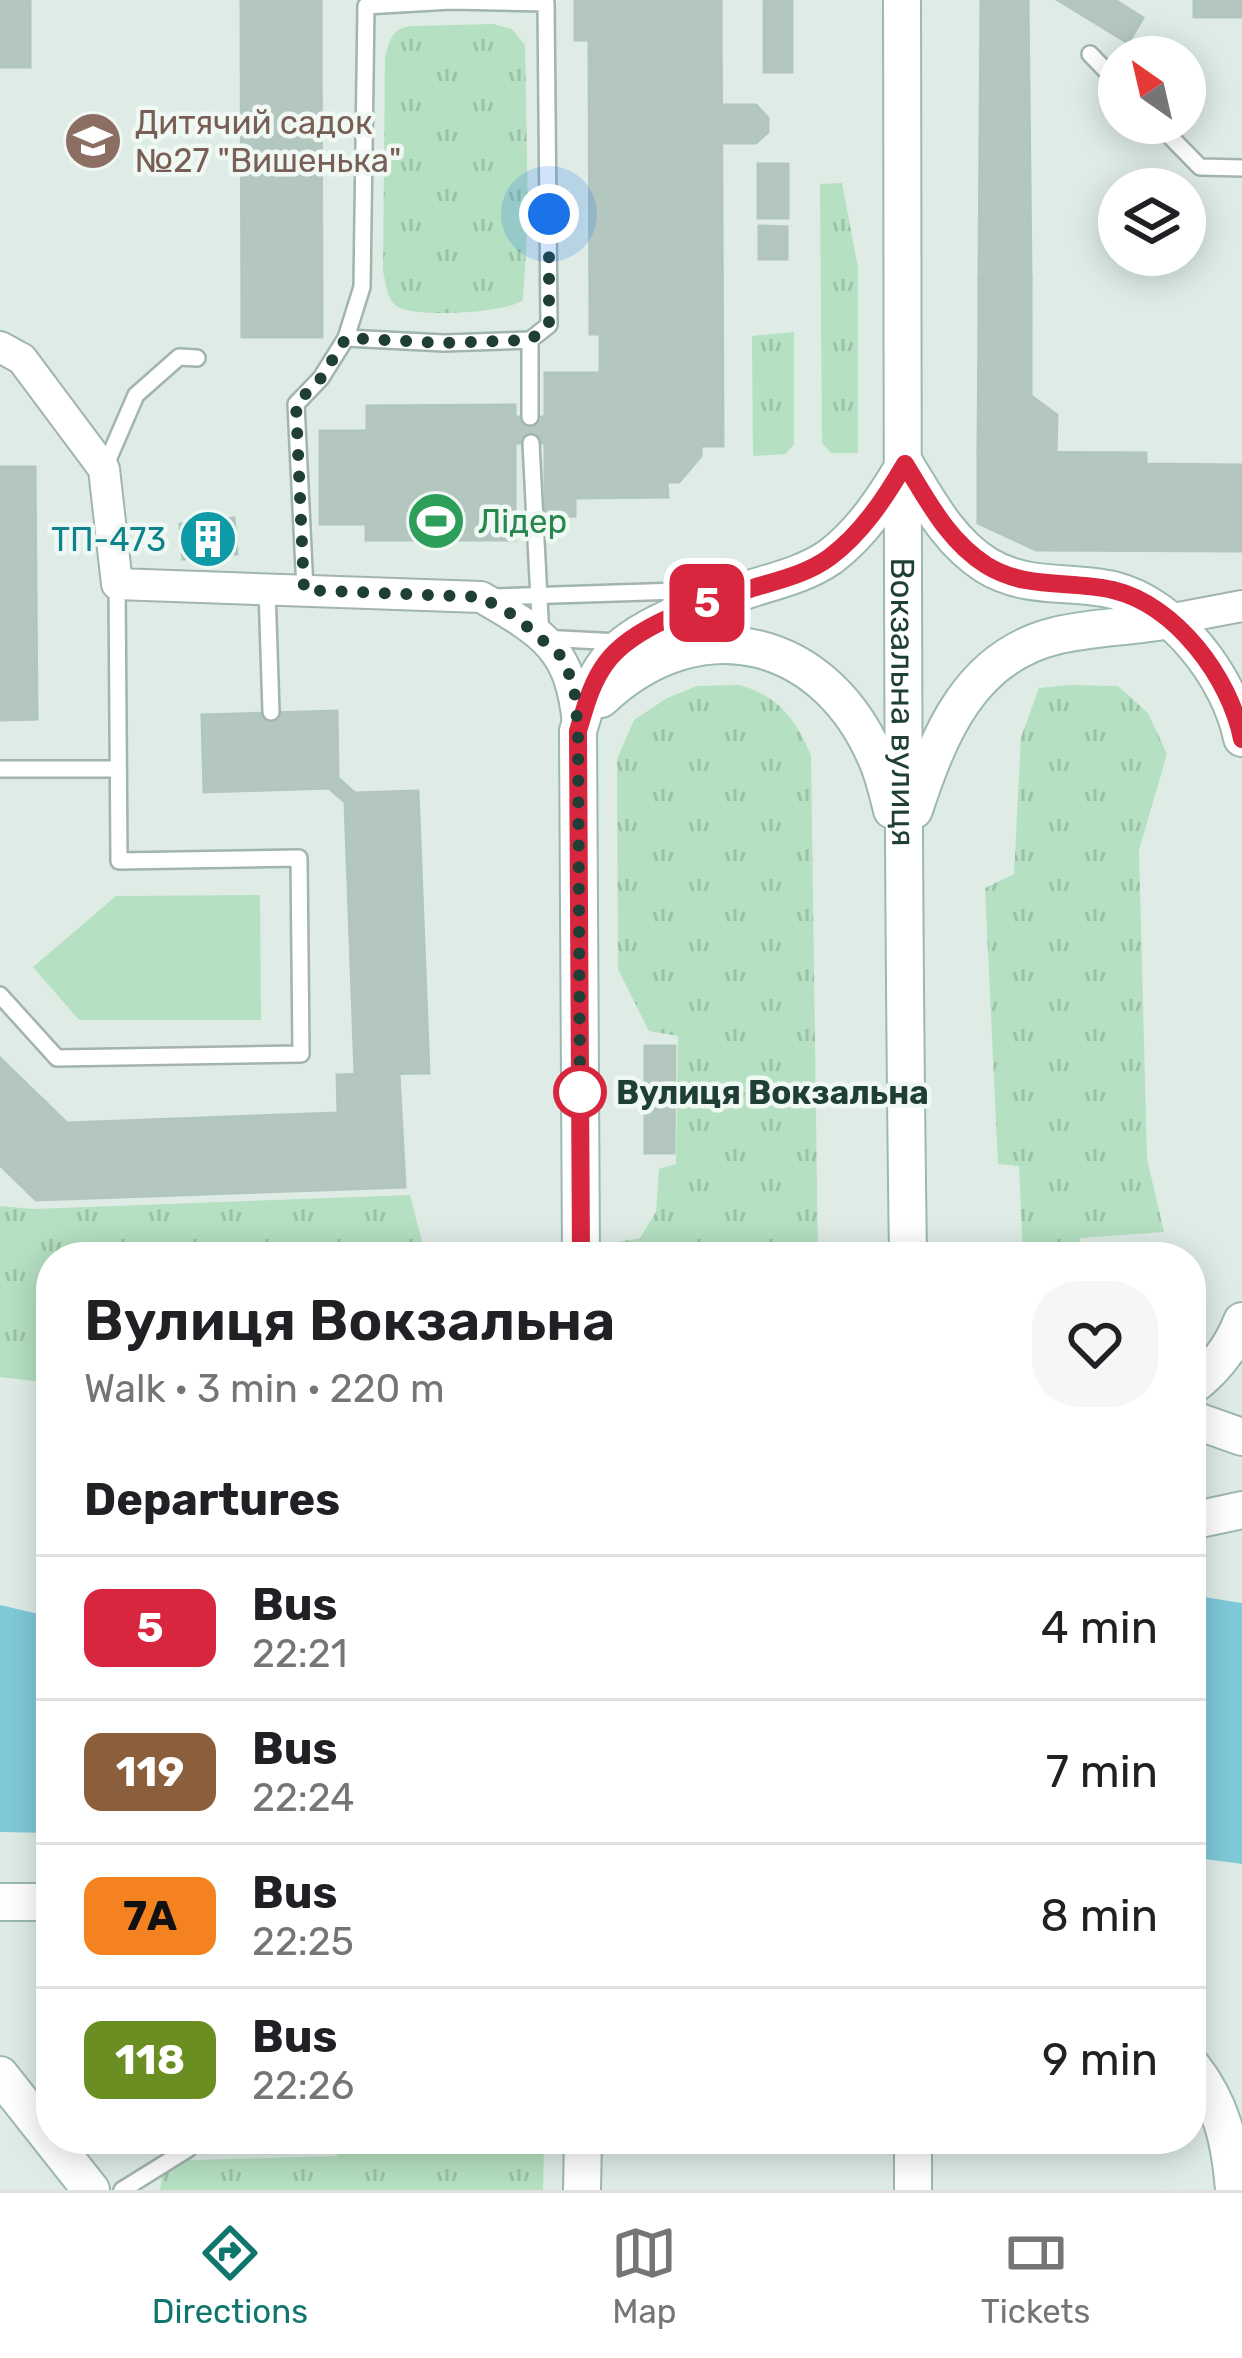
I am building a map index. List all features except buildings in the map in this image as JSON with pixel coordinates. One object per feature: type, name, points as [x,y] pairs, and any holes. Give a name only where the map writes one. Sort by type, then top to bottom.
[{"type":"main road","name":"Вокзальна вулиця","points":[[902,0],[902,844],[908,1242]]},
{"type":"main road","points":[[581,1242],[578,731],[607,660],[629,642],[695,607],[789,578],[829,557],[869,520],[905,464],[942,524],[987,565],[1016,579],[1112,590],[1147,604],[1168,620],[1212,668],[1242,738]]},
{"type":"main road","points":[[902,844],[945,727],[982,674],[1028,645],[1056,635],[1168,620]]},
{"type":"main road","points":[[578,731],[599,700],[626,675],[658,656],[695,646],[732,644],[768,651],[802,666],[829,689],[878,762],[902,844]]},
{"type":"main road","points":[[1206,1374],[1233,1344],[1242,1321]]},
{"type":"main road","points":[[1206,1424],[1242,1437]]},
{"type":"main road","points":[[1206,1517],[1242,1510]]},
{"type":"main road","points":[[0,1902],[36,1903]]},
{"type":"main road","points":[[0,2075],[36,2120]]},
{"type":"main road","points":[[1206,2084],[1231,2146],[1234,2190]]},
{"type":"main road","points":[[63,2154],[91,2190]]},
{"type":"main road","points":[[582,2190],[583,2154]]},
{"type":"main road","points":[[913,2154],[913,2190]]},
{"type":"street","points":[[0,347],[22,358],[104,469],[117,584],[481,597],[515,616],[562,657],[574,686],[578,731]]},
{"type":"street","points":[[1168,620],[1242,606]]},
{"type":"lane","points":[[304,590],[296,404],[321,378],[346,338],[362,287],[366,3],[546,2],[549,325],[530,340],[444,343],[346,338]]},
{"type":"lane","points":[[1090,54],[1098,62]]},
{"type":"lane","points":[[1178,144],[1200,167],[1242,168]]},
{"type":"lane","points":[[530,340],[530,417]]},
{"type":"lane","points":[[104,469],[136,395],[179,357],[197,358]]},
{"type":"lane","points":[[531,443],[541,638],[695,646]]},
{"type":"lane","points":[[0,995],[57,1058],[301,1054],[298,857],[119,861],[117,584]]},
{"type":"lane","points":[[481,597],[754,588]]},
{"type":"lane","points":[[267,589],[271,712]]},
{"type":"lane","points":[[0,769],[118,769]]},
{"type":"lane","points":[[122,2190],[180,2154]]},
{"type":"green space","points":[[493,24],[512,29],[525,45],[528,215],[523,300],[482,311],[442,313],[398,307],[391,300],[383,271],[387,51],[393,36],[405,27]]},
{"type":"green space","points":[[842,183],[858,268],[858,453],[831,453],[822,443],[820,184]]},
{"type":"green space","points":[[794,332],[794,444],[786,454],[753,456],[752,336]]},
{"type":"green space","points":[[740,685],[765,696],[799,730],[811,755],[818,1242],[618,1242],[640,1238],[656,1212],[659,1169],[676,1164],[678,1036],[649,1031],[618,969],[617,759],[634,720],[667,698],[697,686]]},
{"type":"green space","points":[[1118,686],[1148,713],[1167,754],[1139,850],[1147,1159],[1164,1232],[1080,1238],[1080,1242],[1022,1242],[1019,1166],[998,1164],[985,888],[1014,874],[1021,737],[1039,688]]},
{"type":"green space","points":[[260,895],[261,1020],[79,1020],[33,967],[116,896]]},
{"type":"green space","points":[[410,1195],[422,1242],[36,1242],[36,1381],[0,1377],[0,1206],[33,1209]]},
{"type":"green space","points":[[544,2154],[543,2190],[160,2190],[164,2161]]},
{"type":"water","points":[[1206,1597],[1242,1603],[1242,1864],[1206,1859]]},
{"type":"water","points":[[0,1605],[36,1613],[36,1833],[0,1832]]},
{"type":"bus line","name":"5","points":[[581,1242],[578,731],[607,660],[629,642],[695,607],[789,578],[829,557],[869,520],[905,464],[942,524],[987,565],[1016,579],[1112,590],[1147,604],[1168,620],[1212,668],[1239,722],[1242,739]]},
{"type":"place","name":"Дитячий садок №27 \"Вишенька\"","points":[[93,141]]},
{"type":"place","name":"Лідер","points":[[436,521]]},
{"type":"place","name":"ТП-473","points":[[208,539]]},
{"type":"place","name":"Вулиця Вокзальна","points":[[580,1092]]},
{"type":"route","points":[[549,214],[549,325],[530,340],[444,343],[346,338],[321,378],[296,404],[304,590],[481,597],[515,616],[562,657],[574,686],[580,1092]]}]
